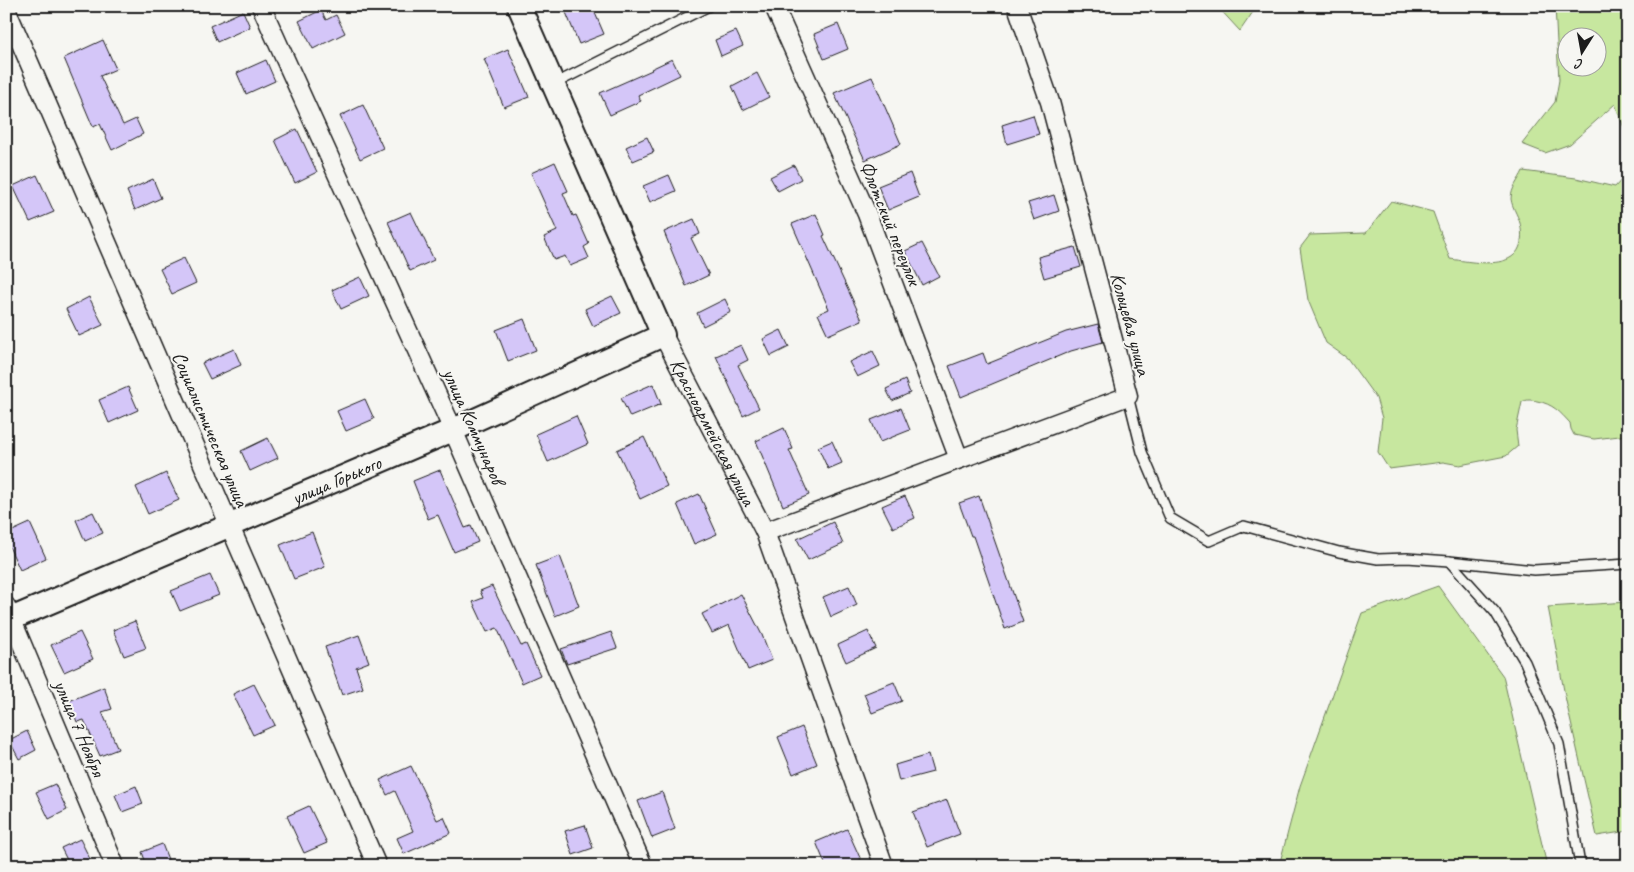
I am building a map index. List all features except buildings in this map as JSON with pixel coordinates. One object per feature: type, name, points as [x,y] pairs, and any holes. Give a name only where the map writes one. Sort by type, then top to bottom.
[{"type":"street","name":"улица Коммунаров","points":[[261,6],[453,430],[643,866]]},
{"type":"street","name":"Красноармейская улица","points":[[519,6],[663,335],[765,532],[884,866]]},
{"type":"street","name":"Флотский переулок","points":[[774,6],[867,214],[959,459]]},
{"type":"street","name":"Кольцевая улица","points":[[765,532],[1128,396],[1050,102],[1017,6]]},
{"type":"street","name":"Социалистическая улица","points":[[6,9],[377,866]]},
{"type":"street","name":"улица Горького","points":[[8,615],[230,525],[453,430],[663,335]]},
{"type":"street","name":"улица 7 Ноября","points":[[8,615],[114,866]]},
{"type":"lane","points":[[554,84],[709,6]]},
{"type":"lane","points":[[1128,396],[1142,452],[1170,518],[1209,541],[1244,526],[1339,552],[1378,559],[1407,558],[1534,570],[1628,564]]},
{"type":"lane","points":[[1449,561],[1495,612],[1524,662],[1559,744],[1579,859],[1582,866]]},
{"type":"green space","points":[[1217,6],[1257,6],[1240,31]]},
{"type":"green space","points":[[1555,6],[1628,6],[1628,435],[1594,439],[1574,435],[1570,423],[1556,409],[1543,402],[1527,400],[1522,402],[1516,430],[1518,446],[1506,456],[1460,465],[1443,462],[1389,469],[1378,452],[1382,418],[1376,398],[1347,358],[1326,343],[1308,300],[1300,248],[1310,235],[1366,233],[1391,201],[1433,212],[1450,259],[1487,263],[1509,259],[1517,252],[1521,242],[1521,228],[1511,195],[1523,171],[1576,178],[1615,187],[1623,178],[1627,154],[1624,128],[1615,104],[1570,144],[1545,153],[1522,144],[1555,102],[1559,78],[1606,78],[1606,28],[1556,28]]},
{"type":"green space","points":[[1438,586],[1503,676],[1547,866],[1279,866],[1300,786],[1362,613]]},
{"type":"green space","points":[[1628,602],[1628,831],[1597,836],[1566,701],[1548,607]]}]
